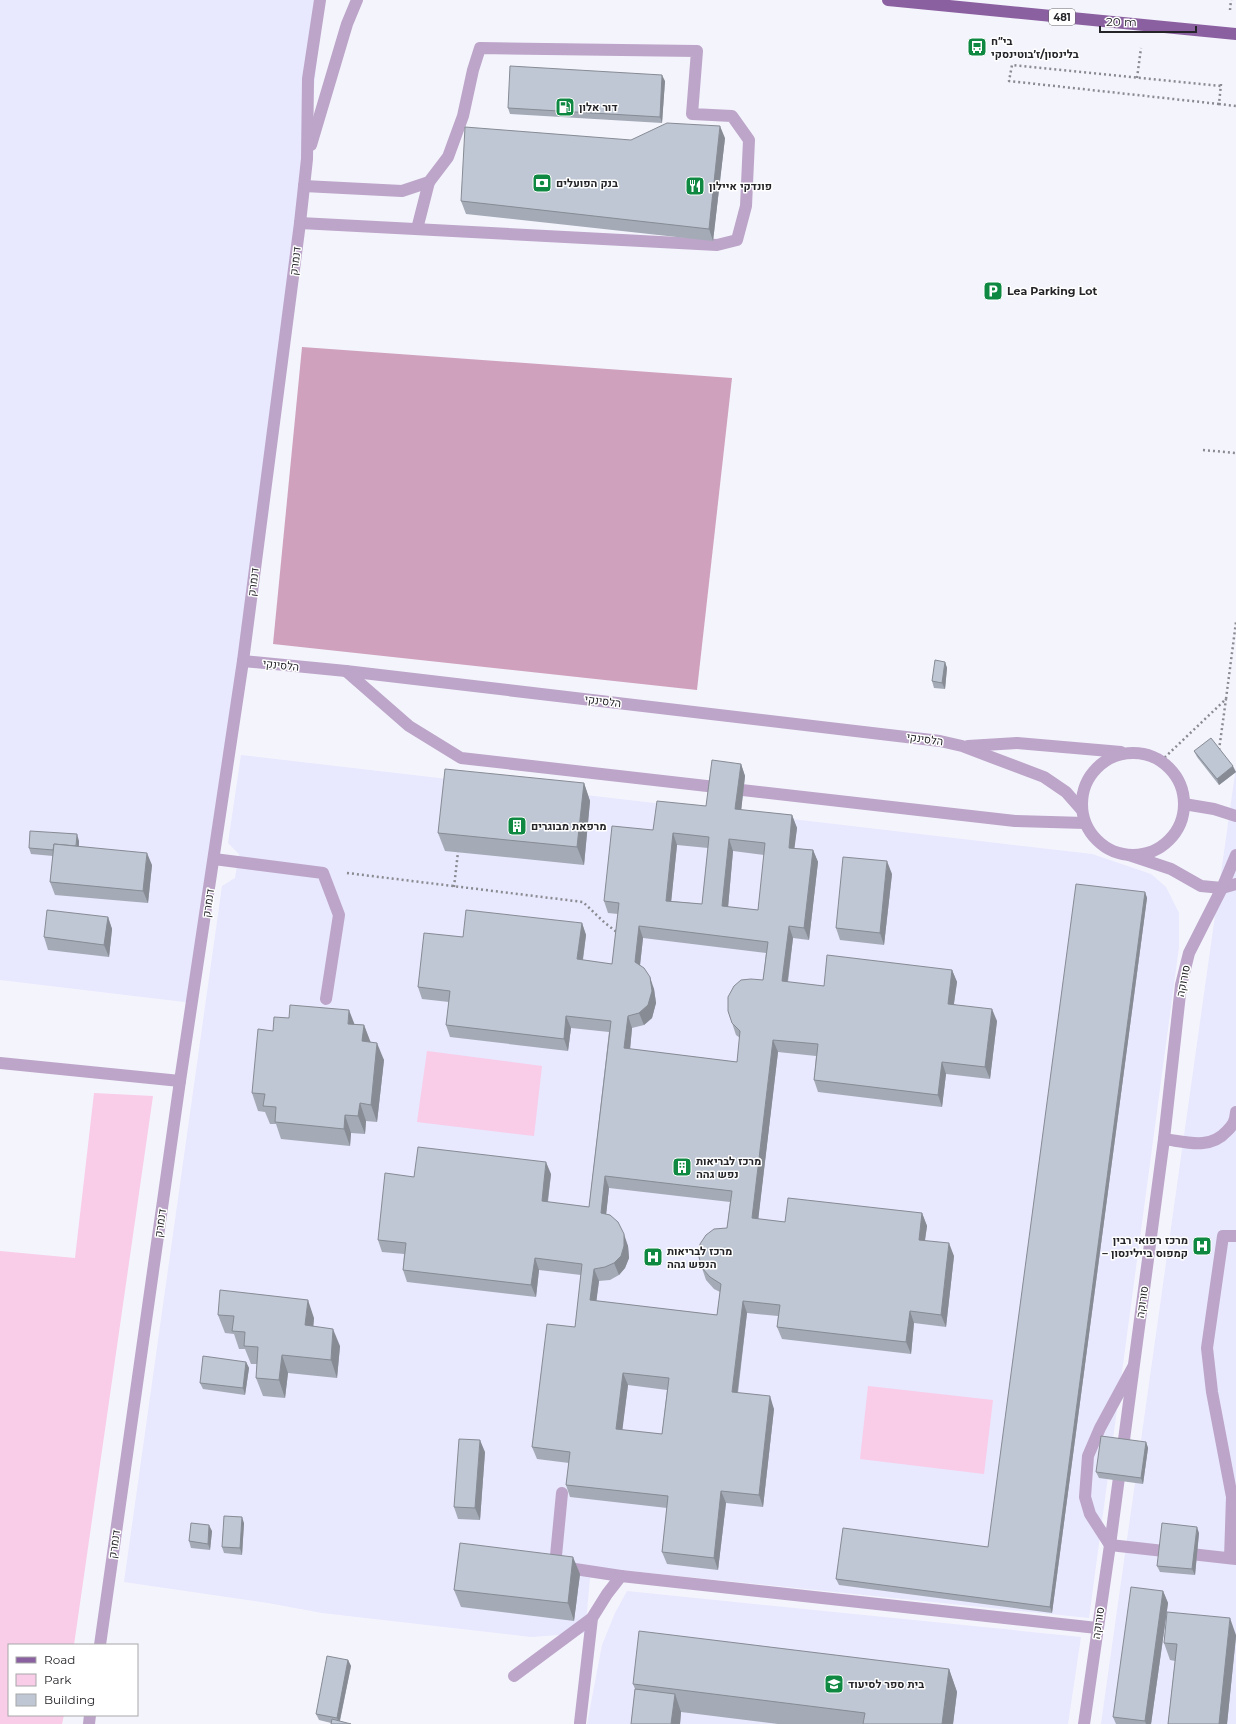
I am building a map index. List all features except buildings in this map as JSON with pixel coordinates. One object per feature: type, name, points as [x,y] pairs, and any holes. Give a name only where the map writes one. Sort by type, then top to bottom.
[{"type":"main road","name":"481","points":[[888,0],[1236,34]]},
{"type":"street","name":"דנמרק","points":[[100,1644],[180,1081],[243,661],[300,223],[307,159],[308,79],[320,0]]},
{"type":"street","name":"דנמרק","points":[[307,159],[347,24],[357,0]]},
{"type":"street","points":[[300,223],[717,245],[737,240],[746,206],[749,140],[732,116],[692,114],[698,50],[480,48],[473,70],[463,116],[448,158],[429,182],[416,229]]},
{"type":"street","points":[[304,186],[402,191],[429,182]]},
{"type":"street","name":"הלסינקי","points":[[243,661],[921,738],[962,746],[1044,777],[1066,792],[1081,810]]},
{"type":"street","points":[[346,672],[409,726],[461,758],[1015,821],[1084,823]]},
{"type":"street","name":"הלסינקי","points":[[962,746],[1017,743],[1129,752]]},
{"type":"street","points":[[1129,855],[1146,853],[1161,847],[1173,835],[1182,821],[1184,804],[1182,788],[1174,773],[1162,761],[1146,754],[1129,752],[1113,756],[1103,762],[1088,777],[1082,793],[1081,810],[1084,823],[1091,835],[1102,845],[1115,852],[1172,869],[1201,886],[1222,888],[1236,884]]},
{"type":"street","points":[[1184,804],[1236,816]]},
{"type":"street","name":"סורוקה","points":[[1084,1724],[1110,1546],[1164,1140],[1181,986],[1189,953],[1222,888],[1236,855]]},
{"type":"street","points":[[214,859],[323,873],[339,915],[326,999]]},
{"type":"street","points":[[0,1063],[180,1081]]},
{"type":"street","points":[[1164,1140],[1204,1144],[1220,1139],[1235,1123],[1236,1112]]},
{"type":"street","points":[[1134,1366],[1100,1428],[1088,1456],[1085,1497],[1090,1514],[1110,1546],[1233,1558],[1232,1497],[1212,1392],[1208,1348],[1223,1236],[1236,1236]]},
{"type":"street","points":[[562,1492],[555,1566],[621,1576],[1097,1628]]},
{"type":"street","points":[[514,1676],[592,1618],[607,1594],[621,1576]]},
{"type":"street","points":[[580,1723],[592,1618]]},
{"type":"path","points":[[1230,10],[1231,0]]},
{"type":"path","points":[[1137,78],[1143,25]]},
{"type":"path","points":[[1219,104],[1221,85],[1012,65],[1009,81],[1236,106]]},
{"type":"path","points":[[1203,450],[1236,453]]},
{"type":"path","points":[[1219,751],[1236,622]]},
{"type":"path","points":[[1162,761],[1226,699]]},
{"type":"path","points":[[454,886],[458,852]]},
{"type":"path","points":[[340,872],[583,902],[605,923],[621,934]]},
{"type":"shaded area","points":[[0,0],[323,0],[300,223],[193,1003],[0,980]]},
{"type":"shaded area","points":[[302,347],[732,378],[697,690],[273,644]]},
{"type":"shaded area","name":"מרכז לבריאות הנפש גהה","points":[[241,755],[1092,854],[1151,874],[1166,887],[1179,913],[1179,947],[1089,1618],[591,1567],[585,1633],[531,1637],[322,1613],[268,1603],[124,1582],[222,886],[235,878],[239,854],[228,843]]},
{"type":"shaded area","name":"מרכז רפואי רבין – קמפוס ביילינסון","points":[[1236,767],[1236,1724],[1101,1724]]},
{"type":"shaded area","name":"בית ספר לסיעוד","points":[[627,1591],[1081,1637],[1068,1724],[587,1724],[602,1645],[615,1613]]},
{"type":"green space","points":[[427,1051],[542,1066],[534,1136],[417,1122]]},
{"type":"green space","points":[[94,1093],[153,1096],[74,1644],[8,1644],[8,1716],[64,1716],[62,1724],[0,1724],[0,1251],[75,1258]]},
{"type":"green space","points":[[868,1386],[993,1400],[984,1474],[860,1459]]},
{"type":"place","name":"בי״ח בלינסון/ז׳בוטינסקי","points":[[977,47]]},
{"type":"place","name":"דור אלון","points":[[565,107]]},
{"type":"place","name":"בנק הפועלים","points":[[542,183]]},
{"type":"place","name":"פונדקי איילון","points":[[695,186]]},
{"type":"place","name":"Lea Parking Lot","points":[[993,291]]},
{"type":"place","name":"מרפאת מבוגרים","points":[[517,826]]},
{"type":"place","name":"מרכז לבריאות נפש גהה","points":[[682,1167]]},
{"type":"place","name":"מרכז רפואי רבין – קמפוס ביילינסון","points":[[1202,1246]]},
{"type":"place","name":"מרכז לבריאות הנפש גהה","points":[[653,1257]]},
{"type":"place","name":"בית ספר לסיעוד","points":[[834,1684]]}]
